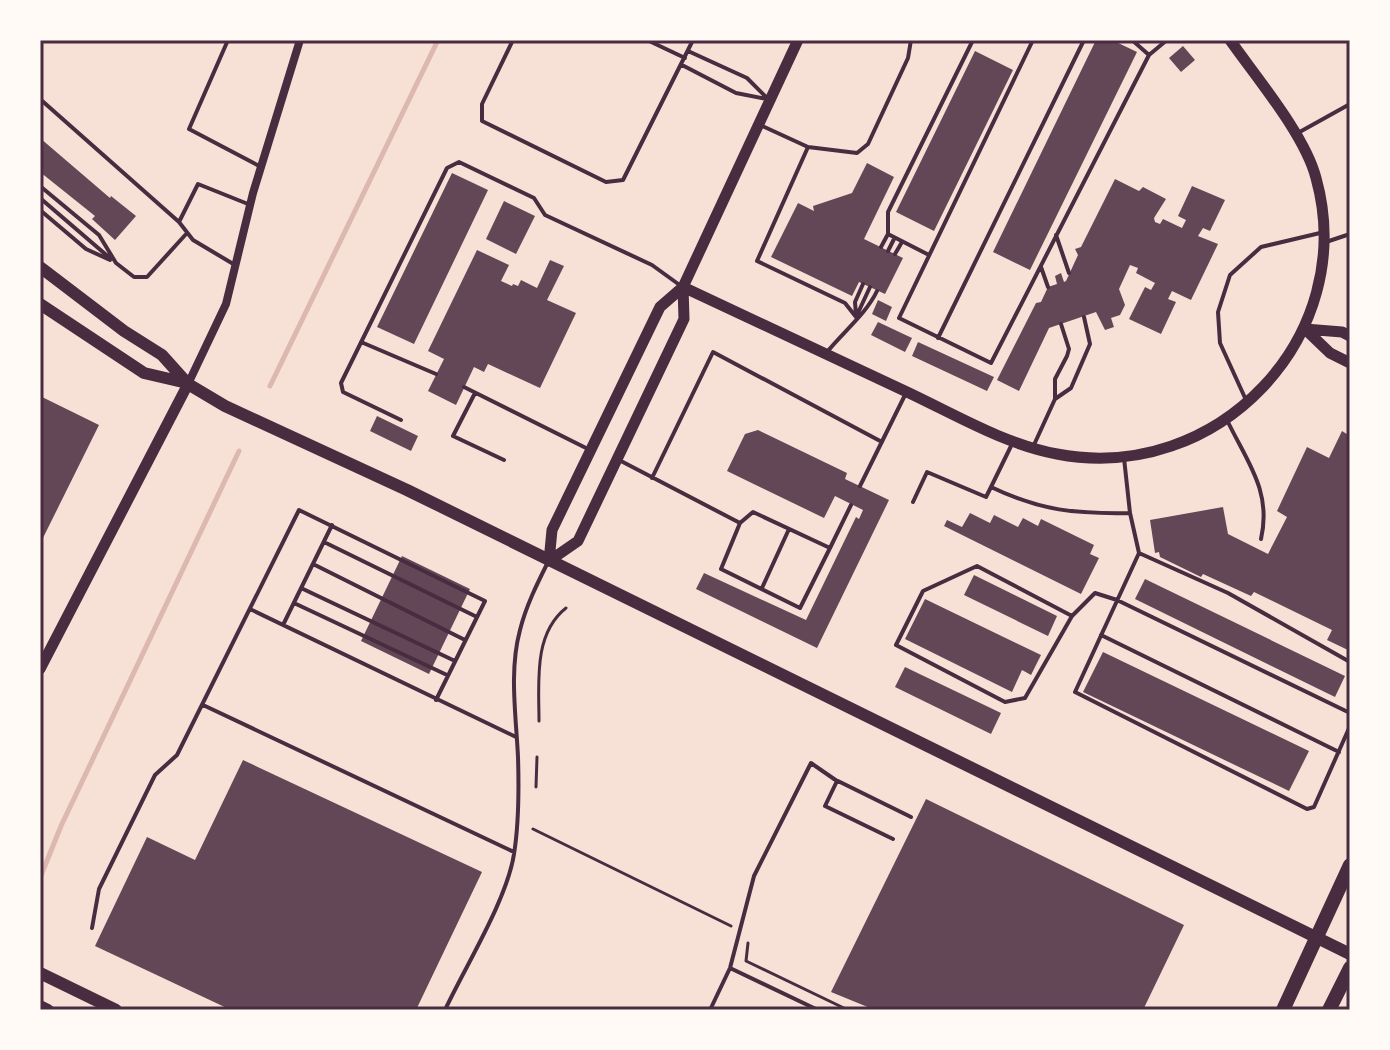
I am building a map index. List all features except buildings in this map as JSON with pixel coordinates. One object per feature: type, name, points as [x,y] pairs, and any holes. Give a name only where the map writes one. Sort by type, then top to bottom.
[{"type":"main road","points":[[40,267],[124,331],[162,355],[188,384]]},
{"type":"main road","points":[[40,304],[144,373],[188,384],[225,406],[368,472],[1350,954]]},
{"type":"main road","points":[[1283,1010],[1350,865]]},
{"type":"main road","points":[[1329,1010],[1350,968]]},
{"type":"main road","points":[[40,973],[116,1010]]},
{"type":"main road","points":[[40,1006],[48,1010]]},
{"type":"street","points":[[40,669],[188,384],[226,304],[250,205],[300,40]]},
{"type":"street","points":[[549,561],[552,530],[660,307],[683,287],[798,40]]},
{"type":"street","points":[[683,287],[1032,449],[1096,459],[1124,458],[1162,450],[1200,436],[1227,420],[1264,387],[1305,329],[1318,284],[1325,237],[1316,177],[1295,134],[1230,40]]},
{"type":"street","points":[[549,561],[578,541],[684,319],[683,287]]},
{"type":"street","points":[[1305,329],[1342,332],[1350,336]]},
{"type":"street","points":[[1305,329],[1330,353],[1350,363]]},
{"type":"lane","points":[[228,40],[189,129],[261,167]]},
{"type":"lane","points":[[513,40],[482,104],[482,121],[606,182],[623,180],[693,40]]},
{"type":"lane","points":[[647,40],[685,58]]},
{"type":"lane","points":[[758,124],[808,147],[857,153],[868,144],[908,58],[911,40]]},
{"type":"lane","points":[[881,247],[888,234],[888,212],[973,40]]},
{"type":"lane","points":[[1033,40],[899,318],[991,363],[1149,55],[1167,40]]},
{"type":"lane","points":[[938,338],[1084,40]]},
{"type":"lane","points":[[1132,40],[1149,55]]},
{"type":"lane","points":[[688,51],[747,78],[769,100]]},
{"type":"lane","points":[[682,65],[736,93],[769,100]]},
{"type":"lane","points":[[40,99],[179,222],[193,240],[237,267]]},
{"type":"lane","points":[[1295,134],[1350,104]]},
{"type":"lane","points":[[808,147],[757,261],[845,303],[856,317]]},
{"type":"lane","points":[[401,420],[343,392],[341,383],[447,168],[459,162],[534,198],[545,215],[652,265],[683,287]]},
{"type":"lane","points":[[179,222],[198,184],[250,205]]},
{"type":"lane","points":[[40,186],[99,235],[116,263]]},
{"type":"lane","points":[[40,198],[134,277],[143,278],[187,233]]},
{"type":"lane","points":[[40,210],[86,249],[116,263]]},
{"type":"lane","points":[[888,234],[929,255]]},
{"type":"lane","points":[[1247,402],[1220,343],[1218,312],[1230,275],[1261,247],[1350,234]]},
{"type":"lane","points":[[1056,235],[1069,273]]},
{"type":"lane","points":[[888,251],[895,238]]},
{"type":"lane","points":[[895,254],[902,241]]},
{"type":"lane","points":[[1041,266],[1048,287]]},
{"type":"lane","points":[[856,317],[855,302],[863,284]]},
{"type":"lane","points":[[856,317],[870,287]]},
{"type":"lane","points":[[825,353],[856,317],[869,308],[877,291]]},
{"type":"lane","points":[[1055,399],[1071,388],[1090,344],[1084,317]]},
{"type":"lane","points":[[1032,449],[1055,399],[1055,379],[1069,349],[1061,324]]},
{"type":"lane","points":[[361,342],[436,374]]},
{"type":"lane","points":[[652,478],[713,352],[882,442]]},
{"type":"lane","points":[[464,387],[590,451]]},
{"type":"lane","points":[[860,486],[907,392]]},
{"type":"lane","points":[[475,393],[453,436],[504,460]]},
{"type":"lane","points":[[1227,420],[1264,497],[1266,519],[1261,539]]},
{"type":"lane","points":[[913,502],[927,472],[986,497],[1013,442]]},
{"type":"lane","points":[[1124,458],[1130,513],[1139,553],[1075,692],[1307,809],[1314,807],[1350,726]]},
{"type":"lane","points":[[617,459],[740,523]]},
{"type":"lane","points":[[991,487],[1022,502],[1060,511],[1130,513]]},
{"type":"lane","points":[[830,548],[753,512],[740,523],[721,569],[800,608],[830,548],[851,505]]},
{"type":"lane","points":[[92,928],[99,889],[155,775],[177,755],[299,510],[485,601],[436,700]]},
{"type":"lane","points":[[283,625],[332,525]]},
{"type":"lane","points":[[762,588],[789,529]]},
{"type":"lane","points":[[324,542],[477,617]]},
{"type":"lane","points":[[1139,553],[1228,593],[1350,662]]},
{"type":"lane","points":[[445,1010],[509,875],[514,852],[518,792],[513,697],[519,632],[529,600],[549,561]]},
{"type":"lane","points":[[313,564],[466,640]]},
{"type":"lane","points":[[1072,616],[977,566],[923,591],[896,645],[1005,702],[1025,698],[1072,616],[1095,593],[1117,600],[1350,713]]},
{"type":"lane","points":[[301,588],[455,661]]},
{"type":"lane","points":[[294,603],[448,676]]},
{"type":"lane","points":[[250,609],[516,737]]},
{"type":"lane","points":[[1101,635],[1339,752]]},
{"type":"lane","points":[[203,705],[514,852]]},
{"type":"lane","points":[[710,1010],[730,968],[754,876],[811,763],[837,781],[911,817]]},
{"type":"lane","points":[[837,781],[825,806],[893,839]]},
{"type":"lane","points":[[730,968],[818,1010]]},
{"type":"path","points":[[539,721],[542,649],[553,620],[566,608]]},
{"type":"path","points":[[536,787],[537,757]]},
{"type":"path","points":[[533,829],[729,924],[749,944],[746,961],[848,1010]]},
{"type":"waterway","points":[[270,386],[438,40]]},
{"type":"waterway","points":[[40,878],[61,826],[239,451]]}]
